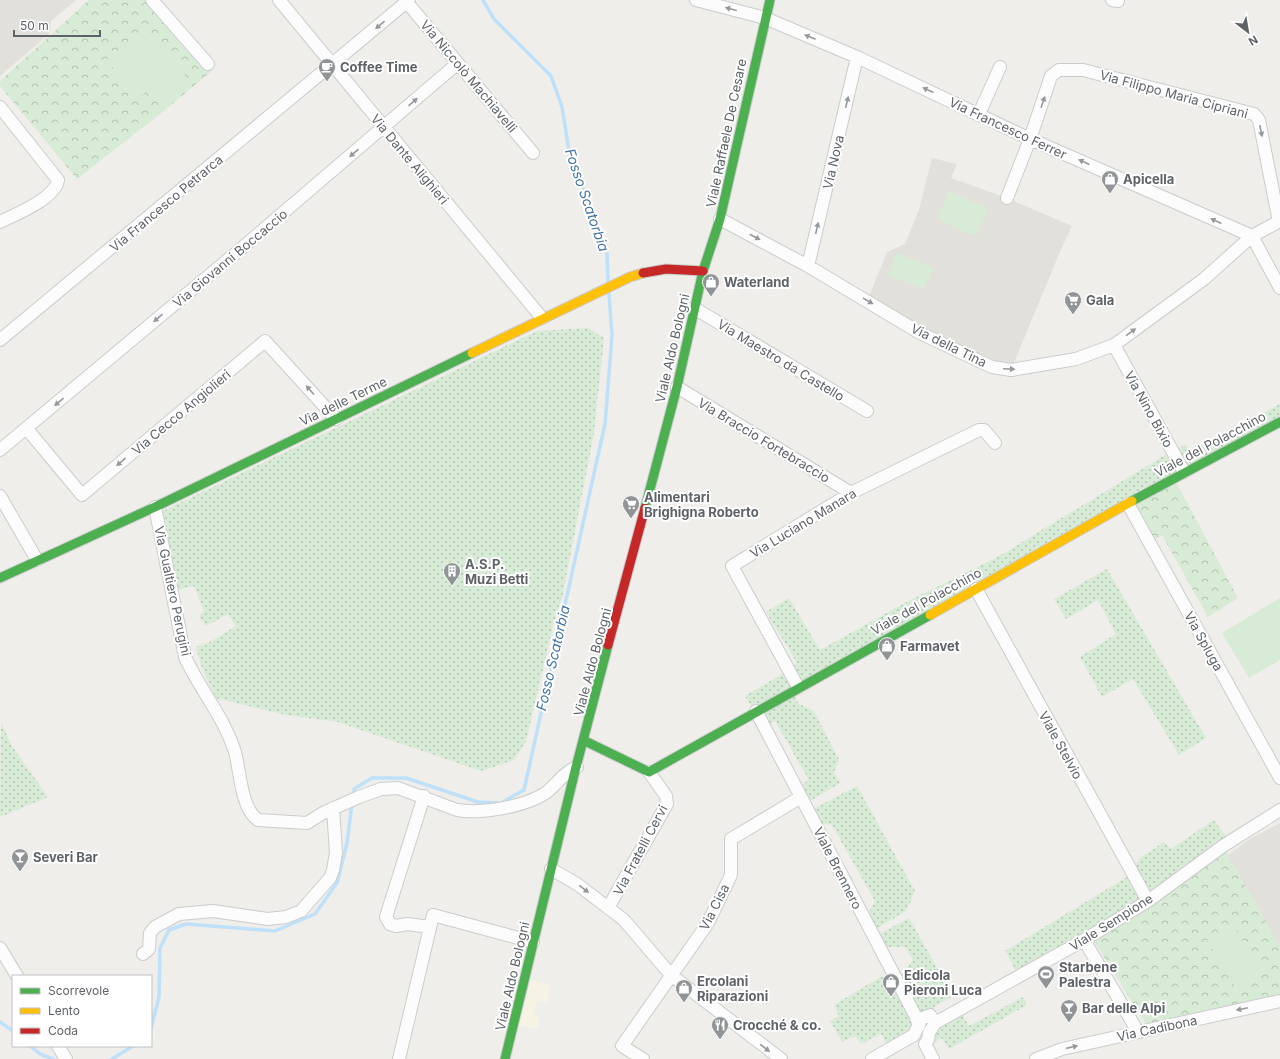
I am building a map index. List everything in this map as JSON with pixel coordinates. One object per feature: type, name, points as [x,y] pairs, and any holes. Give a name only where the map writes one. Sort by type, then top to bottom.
[{"type":"street","points":[[152,0],[208,64]]},
{"type":"street","name":"Via Dante Alighieri","points":[[279,0],[383,128],[542,318]]},
{"type":"street","name":"Via Francesco Ferrer","points":[[696,0],[765,18],[857,57],[1030,139],[1252,236]]},
{"type":"street","name":"Viale Raffaele De Cesare","points":[[702,271],[720,219],[770,0]]},
{"type":"street","name":"Via Francesco Petrarca","points":[[0,340],[407,1]]},
{"type":"street","name":"Via Niccolò Machiavelli","points":[[407,1],[533,153]]},
{"type":"street","name":"Via Nova","points":[[808,266],[857,57]]},
{"type":"street","name":"Via Giovanni Boccaccio","points":[[0,450],[27,429],[458,63]]},
{"type":"street","points":[[979,114],[1000,67]]},
{"type":"street","name":"Via Filippo Maria Cipriani","points":[[1007,198],[1030,139],[1051,76],[1060,70],[1083,70],[1254,114],[1259,120],[1280,221]]},
{"type":"street","points":[[0,107],[58,180],[57,187],[46,197],[0,222]]},
{"type":"street","name":"Via della Tina","points":[[720,219],[808,266],[920,333],[992,367],[1011,370],[1076,359],[1114,345],[1204,279],[1252,236],[1280,221]]},
{"type":"street","points":[[1252,236],[1280,288]]},
{"type":"street","name":"Via delle Terme","points":[[0,578],[155,507],[336,420],[542,318],[630,277],[647,270],[658,268],[702,271]]},
{"type":"street","name":"Viale Aldo Bologni","points":[[505,1059],[577,767],[677,387],[702,271]]},
{"type":"street","name":"Via Maestro da Castello","points":[[694,308],[868,411]]},
{"type":"street","name":"Via Cecco Angiolieri","points":[[27,429],[82,495],[265,341],[336,420]]},
{"type":"street","name":"Via Nino Bixio","points":[[1114,345],[1184,472]]},
{"type":"street","name":"Via Braccio Fortebraccio","points":[[677,387],[851,493]]},
{"type":"street","name":"Viale del Polacchino","points":[[649,772],[798,687],[1184,472],[1280,422]]},
{"type":"street","name":"Via Luciano Manara","points":[[798,687],[732,566],[851,493],[979,430],[984,430],[995,443]]},
{"type":"street","points":[[0,496],[37,560]]},
{"type":"street","name":"Via Spluga","points":[[1128,504],[1280,778]]},
{"type":"street","name":"Via Gualtiero Perugini","points":[[155,507],[185,657],[192,672],[224,724],[235,753],[236,766],[249,811],[258,820],[300,823],[307,822],[359,796],[381,789],[398,788],[424,796],[457,810],[466,812],[486,810],[524,803],[544,794],[567,771],[577,767]]},
{"type":"street","name":"Viale Stelvio","points":[[976,589],[1148,901]]},
{"type":"street","name":"Viale Brennero","points":[[756,711],[916,1017],[916,1030]]},
{"type":"street","points":[[585,741],[649,772]]},
{"type":"street","name":"Via Fratelli Cervi","points":[[608,908],[667,804],[666,796],[649,772]]},
{"type":"street","points":[[424,796],[386,917],[390,924],[396,926],[407,924],[430,927]]},
{"type":"street","name":"Via Cisa","points":[[671,975],[708,923],[731,875],[730,839],[801,797]]},
{"type":"street","points":[[142,954],[149,949],[150,933],[155,927],[179,914],[213,911],[268,919],[286,917],[301,911],[330,878],[334,870],[336,853],[333,808]]},
{"type":"street","name":"Viale Sempione","points":[[935,1023],[1084,940],[1148,901],[1223,846],[1280,810]]},
{"type":"street","points":[[551,869],[577,884],[624,920],[671,975],[781,1059]]},
{"type":"street","points":[[399,1059],[433,915],[533,942]]},
{"type":"street","points":[[1084,940],[1138,1032]]},
{"type":"street","points":[[0,948],[16,975]]},
{"type":"street","points":[[643,1059],[622,1046],[671,975]]},
{"type":"street","name":"Via Cadibona","points":[[1036,1059],[1062,1049],[1280,1001]]},
{"type":"street","points":[[928,1015],[932,1017],[935,1023],[925,1044],[916,1042],[916,1030],[922,1018],[928,1015]]},
{"type":"street","points":[[872,1059],[916,1030]]},
{"type":"street","points":[[925,1044],[932,1059]]},
{"type":"street","points":[[59,1047],[66,1059]]},
{"type":"shaded area","points":[[0,0],[76,0],[51,21],[50,33],[0,76]]},
{"type":"shaded area","points":[[932,158],[957,164],[951,178],[1007,198],[1072,226],[1011,370],[867,301],[887,252],[905,244],[919,210]]},
{"type":"shaded area","points":[[1280,823],[1280,947],[1228,855],[1248,840]]},
{"type":"shaded area","points":[[525,979],[550,985],[547,1003],[537,1001],[533,1015],[539,1017],[538,1029],[514,1025]]},
{"type":"green space","points":[[89,0],[152,0],[213,70],[77,179],[0,86],[0,81]]},
{"type":"green space","points":[[144,27],[190,81],[162,106],[115,53]]},
{"type":"green space","points":[[112,55],[145,93],[139,98],[106,60]]},
{"type":"green space","points":[[948,191],[988,208],[977,235],[969,234],[938,219]]},
{"type":"green space","points":[[897,253],[933,268],[924,289],[888,275]]},
{"type":"green space","points":[[588,328],[604,338],[594,433],[562,598],[554,622],[526,741],[514,760],[481,771],[338,722],[286,715],[216,698],[202,668],[196,647],[210,642],[236,626],[228,614],[206,626],[199,616],[204,611],[194,586],[177,590],[163,511],[537,331]]},
{"type":"green space","points":[[1280,404],[1280,422],[792,691],[799,704],[814,711],[839,760],[834,772],[840,783],[805,804],[796,788],[809,780],[775,721],[764,727],[745,696],[789,670],[797,663],[766,612],[789,598],[820,650],[910,600],[996,558],[1172,451],[1185,445],[1191,451]]},
{"type":"green space","points":[[1174,478],[1238,598],[1208,617],[1162,535],[1149,543],[1128,504]]},
{"type":"green space","points":[[1107,569],[1206,738],[1179,755],[1133,679],[1102,697],[1080,657],[1116,634],[1098,600],[1066,619],[1054,599]]},
{"type":"green space","points":[[1280,598],[1280,660],[1249,678],[1222,633]]},
{"type":"green space","points":[[1,723],[12,746],[48,797],[0,817]]},
{"type":"green space","points":[[857,786],[915,891],[906,911],[871,932],[865,920],[875,901],[832,825],[816,823],[809,811]]},
{"type":"green space","points":[[1214,820],[1229,841],[1148,901],[1019,976],[1005,951],[1132,874],[1140,858],[1164,842],[1171,849]]},
{"type":"green space","points":[[1223,846],[1280,947],[1280,1001],[1149,1029],[1091,936]]},
{"type":"green space","points":[[909,918],[953,996],[916,1017],[919,1026],[889,1049],[881,1034],[861,1044],[855,1036],[842,1042],[830,1021],[839,1016],[834,1005],[882,976],[890,990],[899,985],[897,981],[913,960],[905,947],[880,947],[874,937]]},
{"type":"green space","points":[[1233,924],[1261,972],[1236,988],[1207,940]]},
{"type":"green space","points":[[1023,997],[1027,1005],[949,1049],[942,1038],[927,1047],[935,1023],[958,1008],[969,1026]]},
{"type":"waterway","name":"Fosso Scatorbia","points":[[483,0],[494,19],[551,76],[562,107],[569,151],[607,252],[608,281]]},
{"type":"waterway","name":"Fosso Scatorbia","points":[[354,796],[354,789],[372,778],[406,778],[478,802],[501,803],[524,790],[605,424],[612,336],[609,294]]},
{"type":"waterway","name":"Fosso Scatorbia","points":[[152,1024],[159,997],[160,948],[169,930],[186,924],[275,931],[315,914],[337,883],[347,843],[352,804]]},
{"type":"waterway","name":"Fosso Scatorbia","points":[[0,1022],[12,1030]]},
{"type":"waterway","name":"Fosso Scatorbia","points":[[31,1047],[40,1054],[53,1059]]},
{"type":"waterway","name":"Fosso Scatorbia","points":[[112,1059],[131,1047]]},
{"type":"traffic: fast","points":[[645,508],[677,387],[703,271],[720,219],[770,0]]},
{"type":"traffic: fast","points":[[0,578],[155,507],[472,353]]},
{"type":"traffic: fast","points":[[1132,501],[1280,422]]},
{"type":"traffic: fast","points":[[585,741],[649,772],[930,615]]},
{"type":"traffic: fast","points":[[505,1059],[575,771],[608,645]]},
{"type":"traffic: slow","points":[[472,353],[630,277],[643,273]]},
{"type":"traffic: slow","points":[[930,615],[1132,501]]},
{"type":"traffic: jam","points":[[643,273],[666,269],[703,271]]},
{"type":"traffic: jam","points":[[608,645],[645,508]]},
{"type":"place","name":"Coffee Time","points":[[327,82]]},
{"type":"place","name":"Apicella","points":[[1110,194]]},
{"type":"place","name":"Waterland","points":[[711,297]]},
{"type":"place","name":"Gala","points":[[1073,315]]},
{"type":"place","name":"Alimentari Brighigna Roberto","points":[[631,519]]},
{"type":"place","name":"A.S.P. Muzi Betti","points":[[452,586]]},
{"type":"place","name":"Farmavet","points":[[887,661]]},
{"type":"place","name":"Severi Bar","points":[[20,872]]},
{"type":"place","name":"Starbene Palestra","points":[[1046,989]]},
{"type":"place","name":"Edicola Pieroni Luca","points":[[891,997]]},
{"type":"place","name":"Ercolani Riparazioni","points":[[684,1003]]},
{"type":"place","name":"Bar delle Alpi","points":[[1069,1023]]},
{"type":"place","name":"Crocché & co.","points":[[720,1040]]}]
